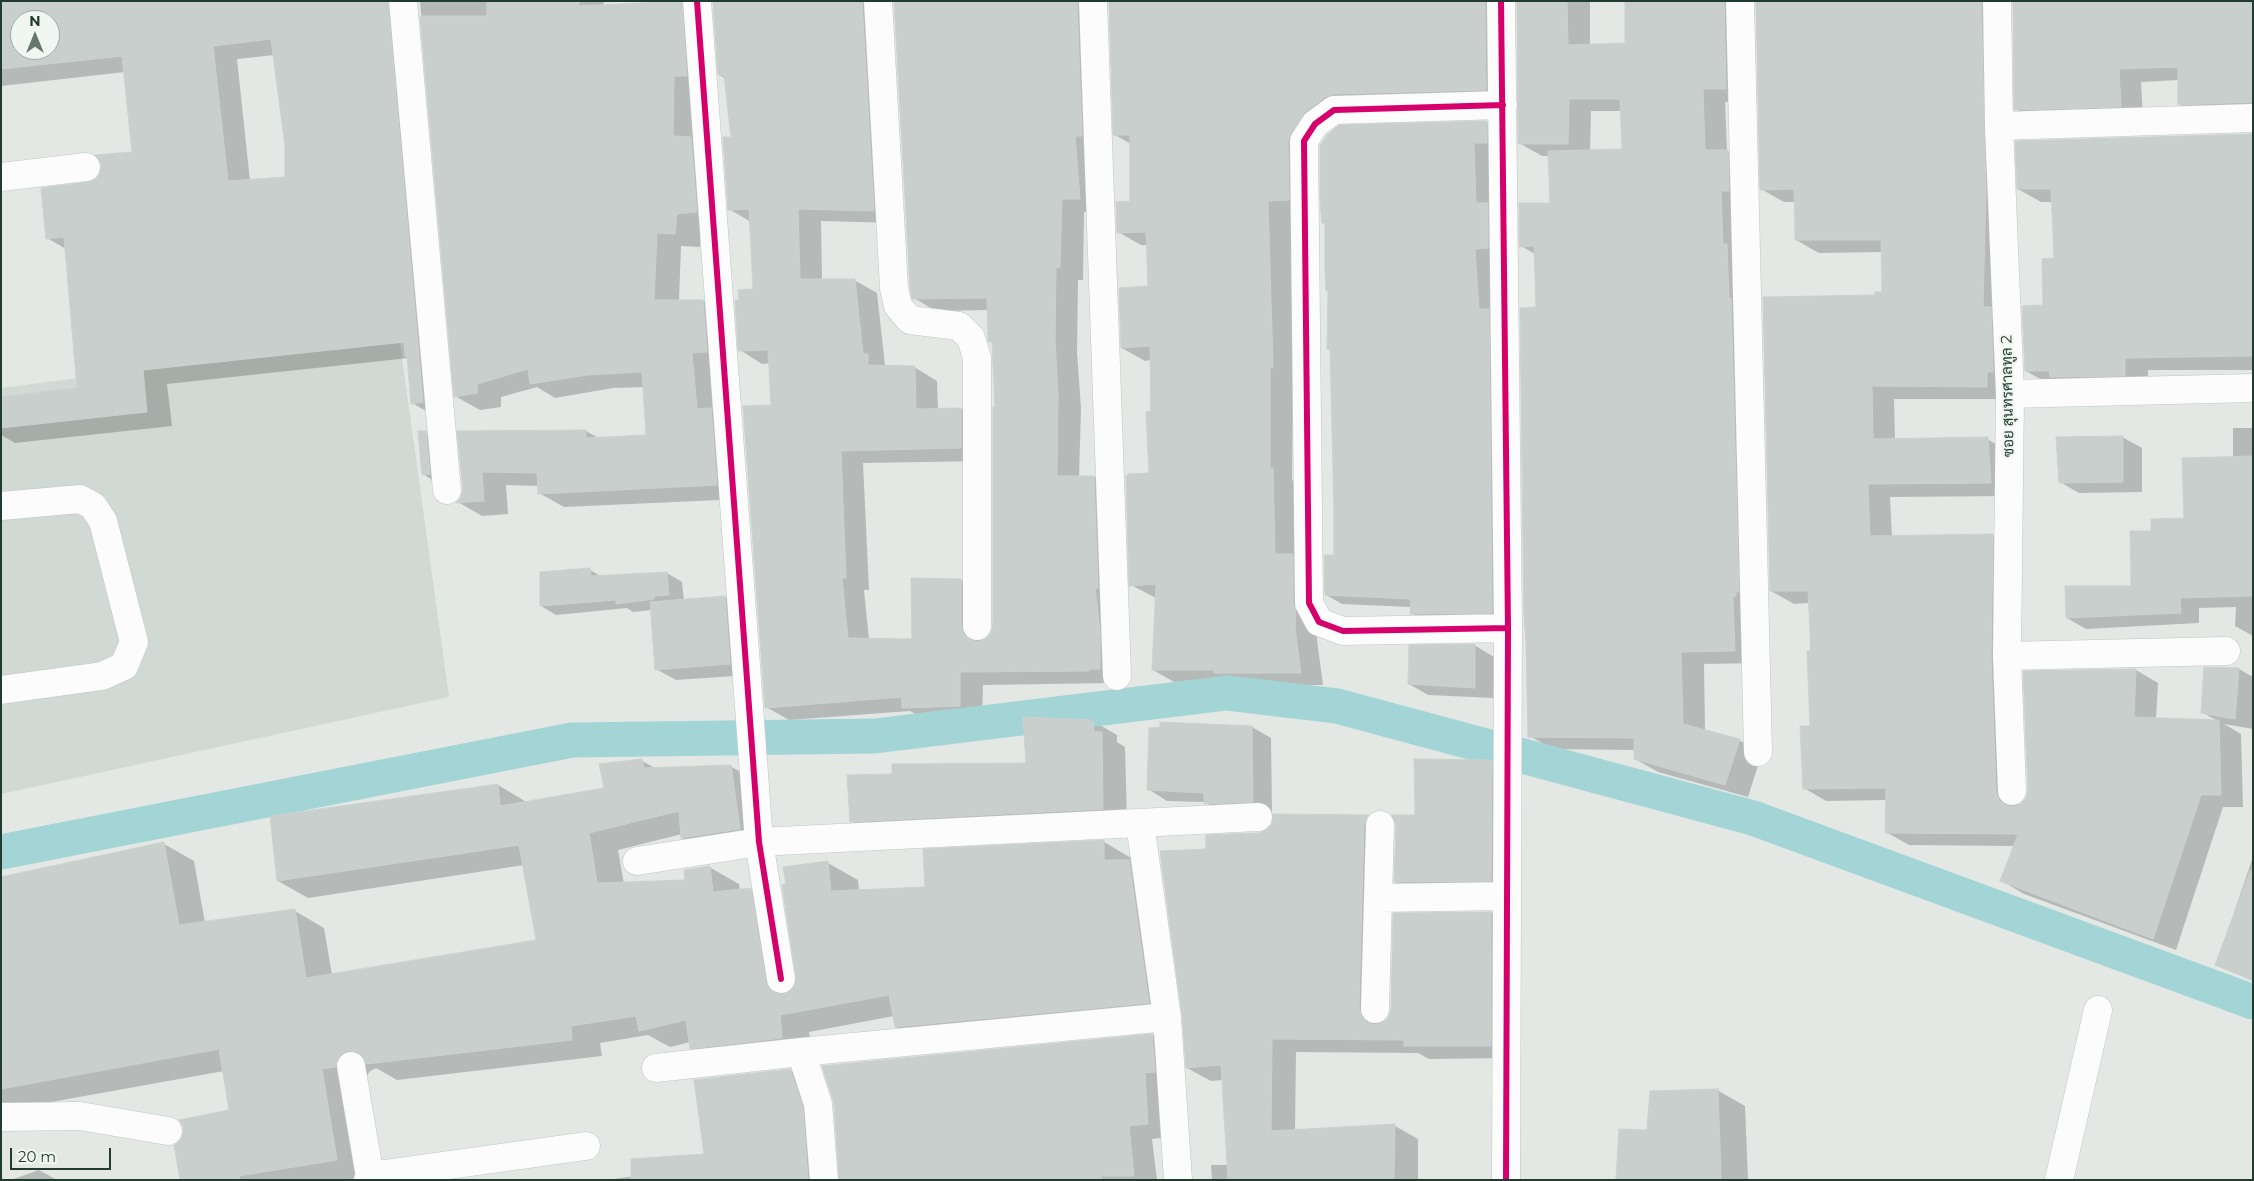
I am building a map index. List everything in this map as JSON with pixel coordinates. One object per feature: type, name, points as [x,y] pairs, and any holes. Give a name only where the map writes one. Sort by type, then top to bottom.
[{"type":"street","points":[[403,1],[447,490]]},
{"type":"street","points":[[697,1],[759,842],[781,979]]},
{"type":"street","points":[[878,1],[894,288],[898,306],[910,320],[959,326],[971,338],[977,358],[977,626]]},
{"type":"street","points":[[1093,1],[1118,676]]},
{"type":"street","points":[[1501,1],[1508,628],[1506,1180]]},
{"type":"street","points":[[1740,1],[1758,752]]},
{"type":"street","name":"ซอย สุนทรศาลทูล 2","points":[[1997,1],[1999,126],[2010,394],[2007,656],[2012,791]]},
{"type":"street","points":[[1503,105],[1334,110],[1315,124],[1304,140],[1309,603],[1319,622],[1343,630],[1508,628]]},
{"type":"street","points":[[1999,126],[2253,118]]},
{"type":"street","points":[[1,177],[86,167]]},
{"type":"street","points":[[2010,394],[2253,388]]},
{"type":"street","points":[[1,506],[80,499],[93,506],[102,521],[134,642],[124,666],[102,676],[1,690]]},
{"type":"street","points":[[2007,656],[2226,651]]},
{"type":"street","points":[[636,861],[759,842],[1258,817]]},
{"type":"street","points":[[1140,823],[1167,1017],[1178,1180]]},
{"type":"street","points":[[1375,1009],[1380,825]]},
{"type":"street","points":[[1378,898],[1508,896]]},
{"type":"street","points":[[2059,1180],[2098,1010]]},
{"type":"street","points":[[656,1068],[801,1052],[1167,1017]]},
{"type":"street","points":[[801,1052],[818,1104],[824,1180]]},
{"type":"street","points":[[351,1066],[369,1178],[586,1146]]},
{"type":"street","points":[[1,1117],[80,1116],[168,1131]]},
{"type":"shaded area","points":[[400,343],[449,697],[1,794],[1,388],[126,372]]},
{"type":"building","points":[[1,1],[388,1],[423,402],[411,404],[404,342],[143,370],[147,412],[1,428],[1,397],[77,388],[64,237],[46,239],[41,188],[88,182],[96,179],[100,173],[101,165],[95,155],[132,152],[122,56],[1,69]],"holes":[[[271,39],[285,146],[285,177],[228,181],[213,46]]]},
{"type":"building","points":[[487,1],[579,1],[579,6],[682,1],[687,76],[674,76],[673,136],[691,137],[697,212],[677,214],[675,234],[657,233],[654,300],[703,300],[707,352],[692,353],[697,409],[711,408],[717,485],[538,494],[537,473],[482,472],[484,501],[456,503],[461,497],[463,489],[457,431],[586,430],[586,438],[646,435],[642,372],[587,375],[530,384],[528,369],[477,384],[477,393],[454,397],[420,16],[487,16]]},
{"type":"building","points":[[713,1],[862,1],[874,211],[798,209],[800,279],[855,279],[863,354],[868,354],[868,365],[915,366],[916,409],[961,408],[961,448],[841,451],[846,578],[842,578],[848,638],[912,639],[911,578],[961,579],[961,626],[963,633],[969,639],[977,642],[985,639],[991,633],[993,626],[993,407],[995,407],[992,342],[988,341],[987,298],[912,299],[894,1],[1077,1],[1082,136],[1075,136],[1080,199],[1062,199],[1060,267],[1056,268],[1057,476],[1094,476],[1098,588],[1095,588],[1100,630],[1100,669],[1089,669],[1089,671],[960,672],[960,706],[902,708],[902,697],[765,708],[743,406],[771,405],[768,350],[738,351],[735,300],[739,300],[738,290],[753,289],[749,209],[728,210],[723,137],[731,137],[724,75],[718,75]]},
{"type":"building","points":[[1109,1],[1485,1],[1486,90],[1334,94],[1325,97],[1305,112],[1288,141],[1289,200],[1268,201],[1273,368],[1270,368],[1270,468],[1273,468],[1275,554],[1293,554],[1293,603],[1296,612],[1295,627],[1301,673],[1214,673],[1214,670],[1152,670],[1156,584],[1129,586],[1126,476],[1128,474],[1149,473],[1146,412],[1151,411],[1150,346],[1121,348],[1119,288],[1148,286],[1146,232],[1117,233],[1116,202],[1130,201],[1130,135],[1113,135]]},
{"type":"building","points":[[1517,1],[1567,1],[1568,45],[1625,43],[1625,1],[1724,1],[1726,89],[1703,89],[1705,150],[1728,150],[1729,191],[1721,191],[1723,244],[1727,244],[1729,298],[1731,298],[1739,592],[1736,592],[1736,596],[1733,596],[1735,651],[1681,652],[1683,724],[1740,739],[1725,785],[1634,759],[1634,738],[1528,737],[1524,616],[1520,308],[1536,307],[1534,246],[1519,247],[1519,203],[1550,203],[1548,151],[1622,149],[1620,99],[1569,99],[1568,144],[1518,144]]},
{"type":"building","points":[[1756,1],[1981,1],[1986,189],[1983,307],[1991,307],[1993,372],[1987,372],[1987,387],[1872,386],[1873,439],[1988,437],[1991,483],[1868,484],[1870,536],[1993,534],[1991,656],[1996,792],[1999,800],[2005,805],[2013,807],[2021,804],[2026,798],[2028,791],[2023,671],[2136,669],[2134,717],[2219,720],[2221,795],[2201,795],[2153,939],[2000,881],[2018,834],[1885,833],[1886,788],[1803,789],[1800,726],[1810,726],[1807,651],[1811,651],[1808,591],[1770,591],[1763,297],[1875,295],[1875,292],[1882,292],[1881,240],[1795,240],[1794,189],[1760,190]]},
{"type":"building","points":[[2013,1],[2253,1],[2253,102],[2178,105],[2178,67],[2119,69],[2121,107],[2014,110]]},
{"type":"building","points":[[1487,121],[1487,143],[1474,143],[1476,203],[1488,203],[1488,248],[1475,249],[1479,309],[1489,309],[1492,613],[1410,614],[1411,599],[1325,595],[1324,555],[1334,555],[1334,512],[1330,349],[1327,349],[1328,291],[1326,291],[1325,270],[1325,223],[1322,223],[1320,199],[1320,146],[1327,135],[1339,125]]},
{"type":"building","points":[[2253,134],[2253,356],[2125,358],[2125,376],[2050,377],[2049,371],[2025,371],[2022,306],[2043,305],[2042,259],[2054,258],[2051,189],[2017,189],[2015,141]]},
{"type":"building","points":[[418,431],[426,431],[430,474],[422,475]]},
{"type":"building","points":[[2123,436],[2123,482],[2059,483],[2056,437]]},
{"type":"building","points":[[2253,456],[2253,596],[2180,598],[2181,613],[2066,618],[2065,586],[2131,586],[2130,531],[2151,531],[2151,519],[2184,518],[2182,458]]},
{"type":"building","points":[[590,568],[591,576],[667,572],[669,595],[654,596],[654,599],[616,604],[616,600],[540,606],[540,572]]},
{"type":"building","points":[[725,596],[730,664],[655,670],[650,602]]},
{"type":"building","points":[[1475,644],[1475,688],[1408,684],[1409,645]]},
{"type":"building","points":[[2204,667],[2239,668],[2235,719],[2201,713]]},
{"type":"building","points":[[1023,717],[1093,720],[1094,732],[1102,732],[1103,809],[850,822],[847,775],[892,774],[892,764],[1026,763]]},
{"type":"building","points":[[1160,722],[1252,726],[1253,802],[1204,804],[1204,793],[1147,790],[1149,728],[1160,727]]},
{"type":"building","points":[[642,759],[644,768],[731,765],[740,829],[681,838],[679,811],[589,833],[597,883],[685,880],[684,870],[710,866],[713,892],[751,888],[766,981],[769,988],[775,993],[783,994],[790,991],[795,985],[796,977],[782,885],[786,884],[783,867],[828,861],[831,891],[925,887],[923,849],[1104,840],[1104,860],[1129,860],[1149,1003],[895,1027],[889,995],[780,1015],[782,1038],[690,1049],[686,1020],[639,1031],[636,1016],[571,1026],[572,1040],[366,1064],[363,1056],[357,1052],[348,1051],[341,1054],[337,1060],[336,1067],[322,1069],[337,1160],[239,1176],[240,1180],[180,1180],[174,1145],[180,1141],[183,1134],[183,1126],[179,1120],[229,1110],[219,1049],[1,1089],[1,877],[164,842],[179,925],[295,909],[306,978],[536,940],[519,845],[277,881],[270,816],[498,784],[500,806],[604,788],[599,764]]},
{"type":"building","points":[[1414,759],[1492,760],[1491,881],[1394,882],[1396,825],[1391,815],[1415,815]]},
{"type":"building","points":[[1273,814],[1369,815],[1364,825],[1359,1009],[1367,1023],[1374,1025],[1382,1023],[1388,1018],[1391,1010],[1393,913],[1491,912],[1491,1046],[1404,1046],[1404,1040],[1272,1039],[1271,1131],[1395,1124],[1394,1180],[1228,1180],[1221,1065],[1186,1068],[1182,1015],[1160,851],[1206,849],[1206,835],[1259,833],[1266,830],[1272,824]]},
{"type":"building","points":[[2250,871],[2253,871],[2253,980],[2215,965]]},
{"type":"building","points":[[1152,1034],[1155,1072],[1145,1073],[1148,1124],[1129,1126],[1134,1176],[1101,1176],[1102,1180],[839,1180],[834,1103],[822,1066]]},
{"type":"building","points":[[790,1069],[803,1107],[808,1180],[631,1180],[631,1159],[704,1154],[694,1080]]},
{"type":"building","points":[[1718,1089],[1721,1180],[1616,1179],[1619,1129],[1647,1130],[1650,1091]]},
{"type":"waterway","points":[[1,852],[572,740],[875,736],[1227,693],[1337,706],[1753,818],[2253,1002]]},
{"type":"cycle path","points":[[697,1],[759,842],[781,979]]},
{"type":"cycle path","points":[[1501,1],[1508,628],[1506,1180]]},
{"type":"cycle path","points":[[1503,105],[1334,110],[1315,124],[1304,141],[1309,603],[1319,622],[1343,631],[1508,628]]}]
